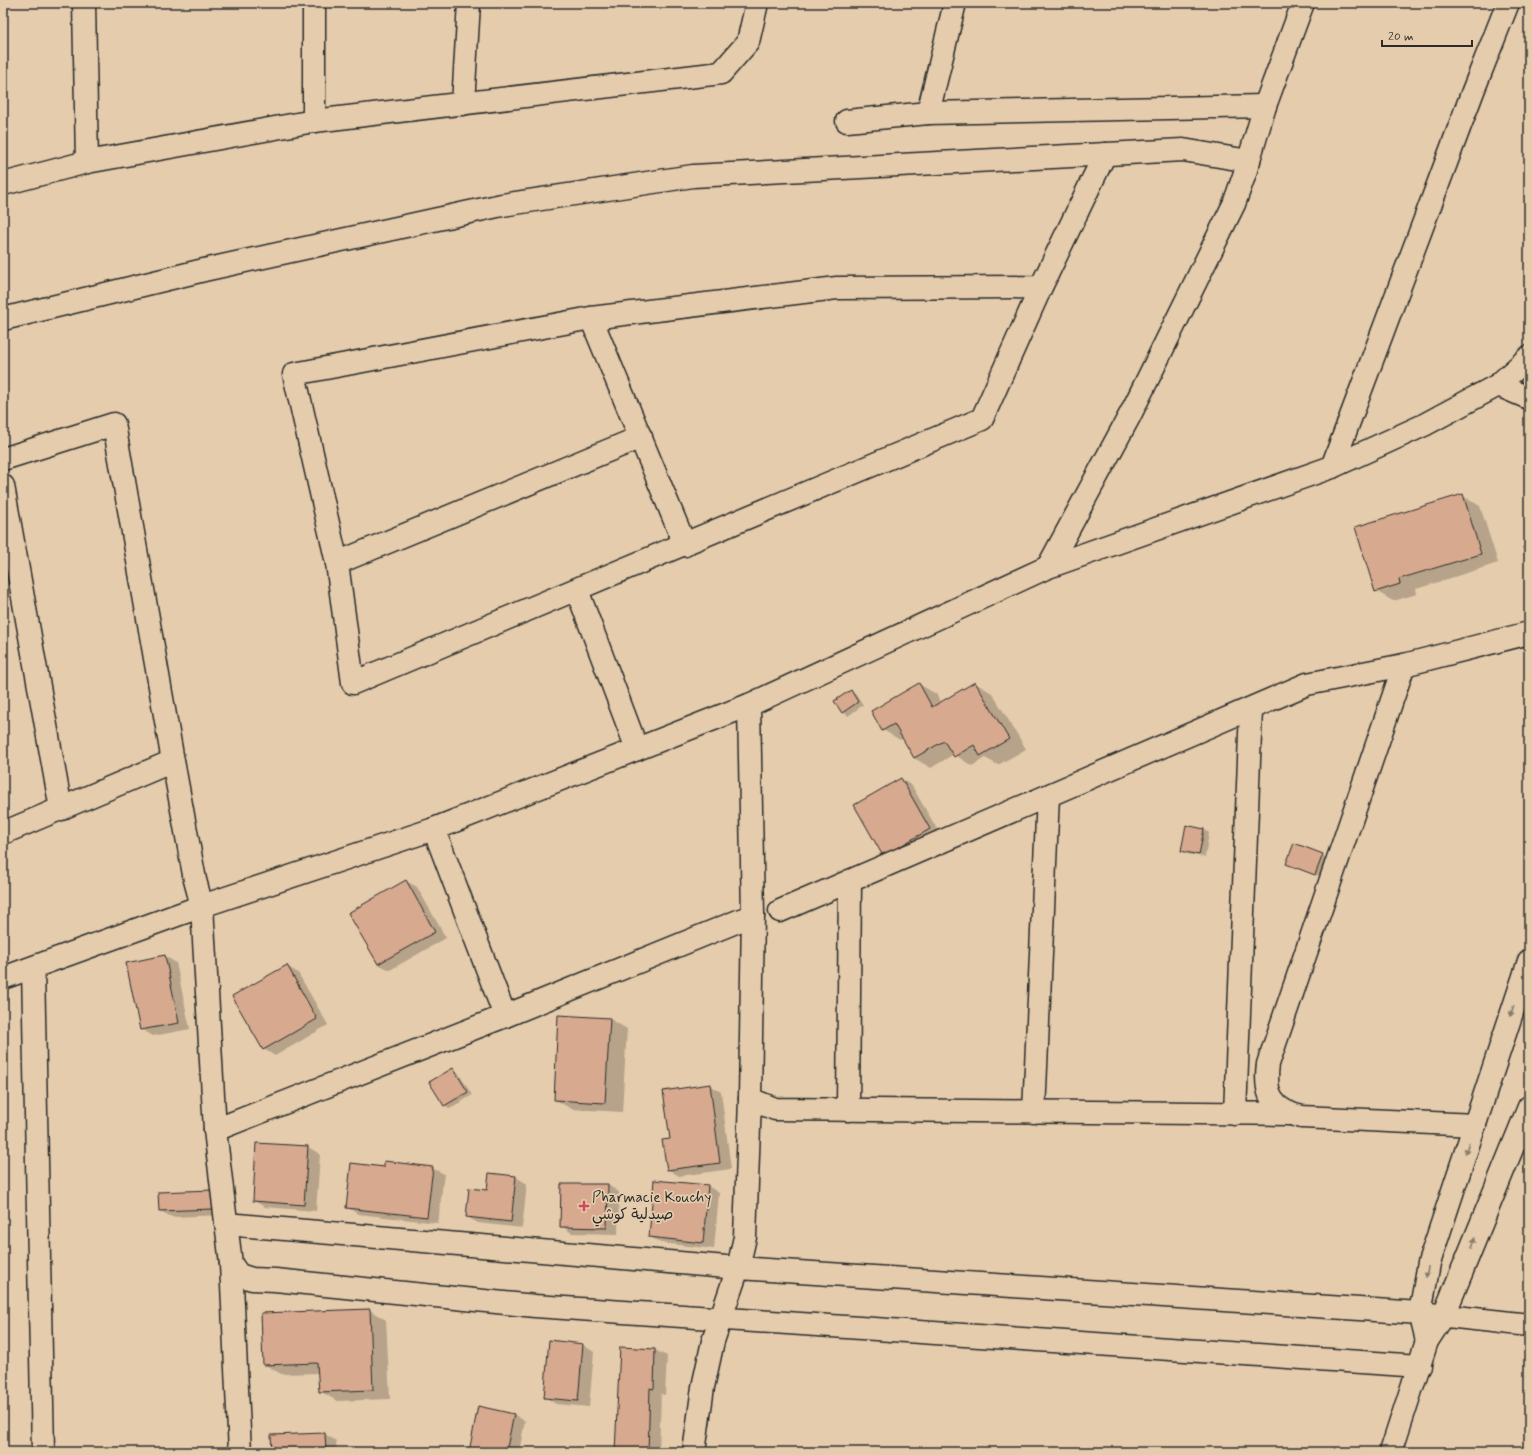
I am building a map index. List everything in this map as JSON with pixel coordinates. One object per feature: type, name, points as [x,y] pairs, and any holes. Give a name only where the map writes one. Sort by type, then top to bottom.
[{"type":"street","points":[[84,3],[87,162]]},
{"type":"street","points":[[314,3],[314,121]]},
{"type":"street","points":[[463,104],[469,3]]},
{"type":"street","points":[[3,184],[87,162],[314,121],[722,73],[748,42],[757,3]]},
{"type":"street","points":[[928,113],[955,3]]},
{"type":"street","points":[[1048,567],[1130,415],[1234,204],[1265,106],[1303,3]]},
{"type":"street","points":[[1332,467],[1473,91],[1508,3]]},
{"type":"street","points":[[847,121],[928,113],[1265,106]]},
{"type":"street","points":[[3,319],[204,270],[502,205],[685,177],[1183,150],[1248,161]]},
{"type":"street","points":[[1041,287],[837,288],[592,318],[294,374],[337,563],[353,683],[982,419],[1041,287],[1105,154]]},
{"type":"street","points":[[592,318],[685,544]]},
{"type":"street","points":[[3,978],[202,906],[434,829],[749,704],[1048,567],[1332,467],[1424,425],[1498,385],[1529,357]]},
{"type":"street","points":[[1498,385],[1529,397]]},
{"type":"street","points":[[3,459],[114,424],[173,761],[195,880],[202,906],[215,1130],[231,1264],[240,1452]]},
{"type":"street","points":[[337,563],[641,437]]},
{"type":"street","points":[[3,486],[61,809]]},
{"type":"street","points":[[577,590],[637,749]]},
{"type":"street","points":[[780,912],[1307,684],[1404,665],[1529,633]]},
{"type":"street","points":[[1404,665],[1268,1064],[1266,1078],[1267,1088],[1272,1100],[1280,1109],[1290,1114],[1302,1117],[1475,1125]]},
{"type":"street","points":[[694,1452],[703,1387],[713,1341],[738,1268],[745,1237],[754,915],[749,704]]},
{"type":"street","points":[[1236,1114],[1251,708]]},
{"type":"street","points":[[3,833],[173,761]]},
{"type":"street","points":[[1034,1112],[1048,796]]},
{"type":"street","points":[[434,829],[506,1016]]},
{"type":"street","points":[[848,1110],[850,881]]},
{"type":"street","points":[[215,1130],[506,1016],[754,915]]},
{"type":"street","points":[[1427,1341],[1420,1313],[1429,1263],[1529,961]]},
{"type":"street","points":[[33,968],[43,1452]]},
{"type":"street","points":[[750,1099],[775,1109],[1290,1114]]},
{"type":"street","points":[[1391,1452],[1427,1341],[1444,1315],[1529,1107]]},
{"type":"street","points":[[226,1224],[738,1268],[1420,1313],[1529,1325]]},
{"type":"street","points":[[231,1264],[239,1275],[252,1280],[283,1281],[535,1306],[1420,1366]]},
{"type":"building","points":[[1463,494],[1481,554],[1399,579],[1400,584],[1375,592],[1355,527]]},
{"type":"building","points":[[1529,545],[1529,572],[1523,547]]},
{"type":"building","points":[[975,682],[1009,739],[980,756],[974,745],[954,757],[944,741],[914,758],[894,724],[882,731],[871,711],[919,683],[932,707]]},
{"type":"building","points":[[851,690],[858,702],[842,713],[834,701]]},
{"type":"building","points":[[901,778],[930,829],[883,856],[854,805]]},
{"type":"building","points":[[1186,825],[1204,829],[1199,855],[1181,851]]},
{"type":"building","points":[[1294,843],[1323,854],[1315,875],[1286,864]]},
{"type":"building","points":[[406,880],[435,932],[378,964],[348,913]]},
{"type":"building","points":[[165,955],[179,1023],[140,1030],[126,963]]},
{"type":"building","points":[[287,965],[317,1019],[263,1050],[232,996]]},
{"type":"building","points":[[558,1015],[610,1018],[605,1103],[554,1100]]},
{"type":"building","points":[[453,1068],[468,1092],[444,1106],[429,1082]]},
{"type":"building","points":[[710,1084],[720,1163],[667,1170],[662,1140],[670,1139],[663,1091]]},
{"type":"building","points":[[256,1143],[308,1146],[304,1205],[253,1201]]},
{"type":"building","points":[[384,1161],[433,1167],[427,1217],[346,1208],[351,1163],[384,1167]]},
{"type":"building","points":[[489,1173],[516,1176],[511,1222],[466,1217],[469,1188],[487,1190]]},
{"type":"building","points":[[654,1180],[708,1185],[703,1243],[649,1237]]},
{"type":"building","name":"Pharmacie Kouchy صيدلية كوشي","points":[[561,1184],[608,1184],[607,1228],[560,1227]]},
{"type":"building","points":[[212,1190],[213,1209],[159,1211],[158,1192]]},
{"type":"building","points":[[370,1309],[373,1390],[319,1392],[317,1363],[263,1365],[261,1313]]},
{"type":"building","points":[[549,1340],[583,1344],[578,1401],[544,1398]]},
{"type":"building","points":[[620,1347],[655,1349],[654,1389],[650,1388],[648,1452],[615,1452]]},
{"type":"building","points":[[478,1406],[514,1414],[506,1452],[469,1452]]},
{"type":"building","points":[[325,1433],[326,1452],[272,1452],[271,1435]]},
{"type":"place","name":"Pharmacie Kouchy صيدلية كوشي","points":[[584,1206]]}]
